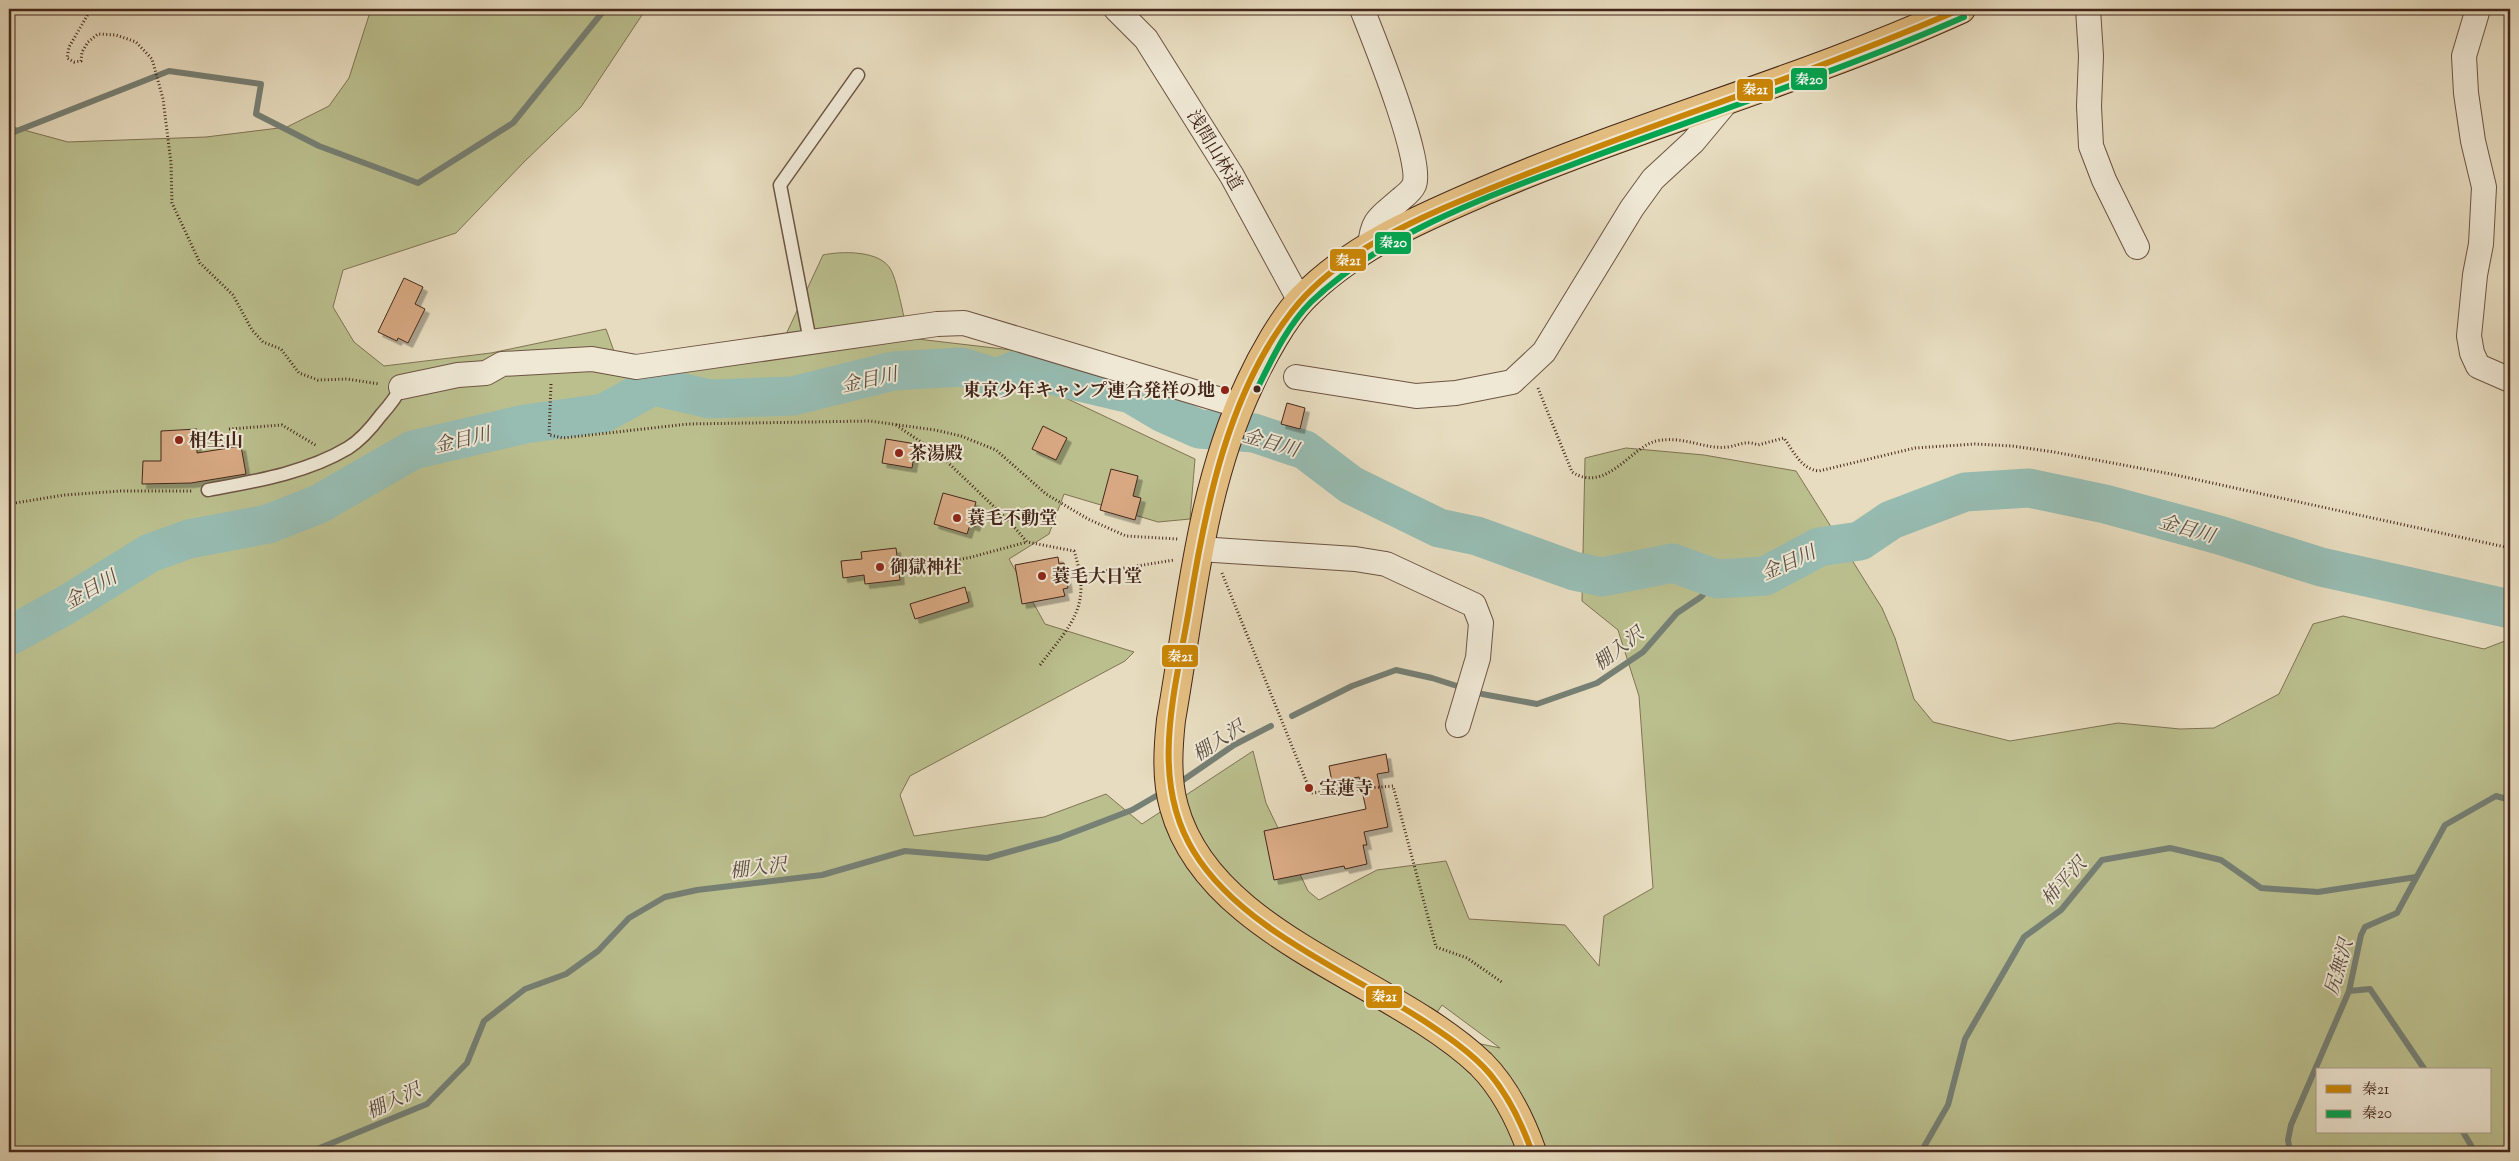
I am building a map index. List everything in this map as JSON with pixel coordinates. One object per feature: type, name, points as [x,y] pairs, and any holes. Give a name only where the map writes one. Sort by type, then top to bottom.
[{"type":"main road","points":[[1532,1152],[1523,1124],[1504,1094],[1482,1066],[1451,1038],[1271,928],[1241,906],[1213,880],[1196,857],[1183,831],[1174,806],[1169,776],[1168,750],[1171,720],[1199,548],[1220,463],[1238,413],[1258,368],[1300,301],[1332,272],[1418,219],[1565,157],[1808,72],[1961,9]]},
{"type":"street","name":"浅間山林道","points":[[1116,9],[1152,47],[1232,176],[1300,301]]},
{"type":"street","points":[[1362,9],[1404,126],[1414,158],[1416,177],[1414,185],[1406,195],[1376,220],[1371,230],[1370,247]]},
{"type":"street","points":[[2088,9],[2091,56],[2089,106],[2091,146],[2104,180],[2137,248]]},
{"type":"street","points":[[2478,9],[2464,56],[2466,93],[2473,141],[2484,187],[2481,244],[2475,275],[2470,336],[2472,353],[2478,366],[2510,380]]},
{"type":"street","points":[[1296,378],[1416,396],[1456,393],[1512,382],[1544,352],[1632,208],[1653,179],[1693,142],[1728,100]]},
{"type":"street","points":[[401,387],[458,375],[486,372],[502,364],[592,359],[636,367],[810,341],[937,324],[964,323],[1238,413]]},
{"type":"street","points":[[1199,548],[1355,559],[1386,564],[1474,605],[1481,622],[1478,658],[1458,725]]},
{"type":"lane","points":[[810,341],[780,185],[858,75]]},
{"type":"lane","points":[[208,490],[274,477],[313,464],[349,447],[370,429],[397,396],[401,387]]},
{"type":"path","points":[[90,9],[69,47],[67,58],[74,62],[81,61],[82,52],[88,42],[98,34],[116,35],[136,42],[153,62],[163,99],[171,163],[172,203],[200,263],[233,296],[252,330],[263,342],[281,349],[299,373],[318,380],[347,379],[401,387]]},
{"type":"path","points":[[552,360],[550,435],[563,438],[688,424],[870,421],[896,424],[961,436],[996,450],[1046,494],[1088,519],[1126,536],[1199,548]]},
{"type":"path","points":[[1529,366],[1572,472],[1582,478],[1597,477],[1617,468],[1654,442],[1671,439],[1684,439],[1729,446],[1751,442],[1758,446],[1773,439],[1784,438],[1803,465],[1810,470],[1818,471],[1915,448],[1975,444],[2054,452],[2171,474],[2510,548]]},
{"type":"path","points":[[896,424],[940,455],[1009,521],[1027,542]]},
{"type":"path","points":[[229,429],[282,425],[333,455]]},
{"type":"path","points":[[9,504],[64,495],[208,490]]},
{"type":"path","points":[[904,567],[968,558],[1027,542],[1074,551],[1082,575],[1080,607],[1040,665]]},
{"type":"path","points":[[1082,575],[1199,548]]},
{"type":"path","points":[[1222,572],[1311,793],[1393,786],[1436,947],[1467,958],[1503,983]]},
{"type":"green space","points":[[371,9],[646,9],[581,107],[524,162],[456,233],[343,270],[333,307],[354,342],[384,366],[491,353],[606,329],[620,368],[782,343],[823,255],[850,253],[870,255],[886,263],[894,276],[909,338],[1020,351],[1051,391],[1195,459],[1190,519],[1158,522],[1064,494],[1049,534],[1009,559],[1045,624],[1134,652],[1125,661],[910,776],[900,795],[914,836],[1044,817],[1106,794],[1142,824],[1253,751],[1266,803],[1308,891],[1319,900],[1377,870],[1446,861],[1469,919],[1565,925],[1599,966],[1604,916],[1653,888],[1639,696],[1618,630],[1582,601],[1585,458],[1626,448],[1704,455],[1796,471],[1882,608],[1895,638],[1914,699],[1933,722],[2010,741],[2118,723],[2180,729],[2214,728],[2279,694],[2313,624],[2343,616],[2484,649],[2510,639],[2510,1152],[9,1152],[9,126],[68,142],[206,137],[287,127],[329,106],[349,78]],"holes":[[[1442,1005],[1500,1048],[1424,1032]]]},
{"type":"building","points":[[404,278],[423,287],[415,304],[425,309],[408,343],[398,338],[397,341],[378,332]]},
{"type":"building","points":[[1287,403],[1305,408],[1300,429],[1281,424]]},
{"type":"building","points":[[1043,426],[1067,438],[1056,460],[1032,449]]},
{"type":"building","points":[[197,429],[197,453],[241,446],[246,474],[191,483],[142,484],[143,461],[161,461],[161,431]]},
{"type":"building","name":"茶湯殿","points":[[886,439],[916,444],[912,468],[882,463]]},
{"type":"building","points":[[1111,469],[1138,476],[1133,496],[1141,498],[1135,520],[1100,510]]},
{"type":"building","name":"蓑毛不動堂","points":[[943,493],[976,502],[974,509],[980,511],[975,527],[970,525],[967,534],[934,524]]},
{"type":"building","points":[[896,548],[900,580],[865,584],[864,575],[843,578],[841,561],[862,559],[861,552]]},
{"type":"building","name":"蓑毛大日堂","points":[[1058,557],[1059,564],[1064,563],[1068,588],[1063,589],[1065,596],[1022,604],[1015,565]]},
{"type":"building","points":[[965,587],[969,602],[915,619],[910,604]]},
{"type":"building","points":[[1386,754],[1389,772],[1377,774],[1388,827],[1364,832],[1367,845],[1363,845],[1367,864],[1345,869],[1344,866],[1274,880],[1264,831],[1366,809],[1359,777],[1332,782],[1329,766]]},
{"type":"waterway","points":[[9,134],[169,71],[261,84],[256,114],[319,146],[418,183],[513,123],[605,9]]},
{"type":"waterway","name":"金目川","points":[[9,636],[66,605],[150,553],[189,539],[268,524],[319,504],[413,450],[525,424],[604,413],[653,386],[710,399],[793,396],[893,371],[962,367],[997,378],[1021,368],[1131,394],[1163,413],[1199,429],[1254,433],[1305,450],[1351,485],[1439,528],[1477,536],[1574,571],[1602,577],[1673,563],[1717,579],[1765,576],[1819,547],[1860,541],[1891,520],[1965,492],[2029,488],[2105,504],[2219,535],[2321,567],[2510,609]]},
{"type":"waterway","name":"棚入沢","points":[[1292,716],[1352,686],[1396,670],[1432,678],[1482,694],[1537,704],[1597,683],[1643,652],[1677,613],[1701,597],[1717,579]]},
{"type":"waterway","name":"棚入沢","points":[[1176,785],[1234,745],[1271,726]]},
{"type":"waterway","name":"棚入沢","points":[[310,1152],[427,1104],[467,1063],[484,1021],[525,989],[566,974],[598,951],[629,918],[665,897],[697,890],[822,875],[905,851],[987,858],[1059,838],[1132,810],[1163,792]]},
{"type":"waterway","name":"尻無沢","points":[[2290,1152],[2288,1140],[2291,1125],[2349,991],[2361,935],[2365,927],[2397,913],[2445,825],[2496,796],[2510,800]]},
{"type":"waterway","name":"柿平沢","points":[[1921,1152],[1948,1105],[1965,1039],[2024,937],[2061,910],[2102,860],[2170,848],[2221,860],[2261,888],[2318,892],[2416,877]]},
{"type":"waterway","points":[[2349,991],[2370,989],[2424,1068]]},
{"type":"waterway","points":[[2464,1134],[2475,1152]]},
{"type":"transit line","name":"秦21","points":[[1532,1152],[1509,1101],[1490,1074],[1475,1058],[1421,1019],[1297,946],[1239,904],[1214,879],[1194,852],[1180,824],[1172,794],[1169,763],[1169,732],[1173,701],[1203,531],[1223,452],[1236,414],[1252,377],[1271,342],[1293,310],[1314,287],[1337,267],[1390,234],[1447,206],[1531,172],[1812,69],[1961,9]]},
{"type":"transit line","name":"秦20","points":[[1257,389],[1287,332],[1302,311],[1340,277],[1406,235],[1442,217],[1515,186],[1824,73],[1964,17]]},
{"type":"place","name":"東京少年キャンプ連合発祥の地","points":[[1225,390]]},
{"type":"place","name":"相生山","points":[[179,440]]},
{"type":"place","name":"茶湯殿","points":[[899,453]]},
{"type":"place","name":"蓑毛不動堂","points":[[957,518]]},
{"type":"place","name":"御獄神社","points":[[880,567]]},
{"type":"place","name":"蓑毛大日堂","points":[[1042,576]]},
{"type":"place","name":"宝蓮寺","points":[[1309,788]]}]
